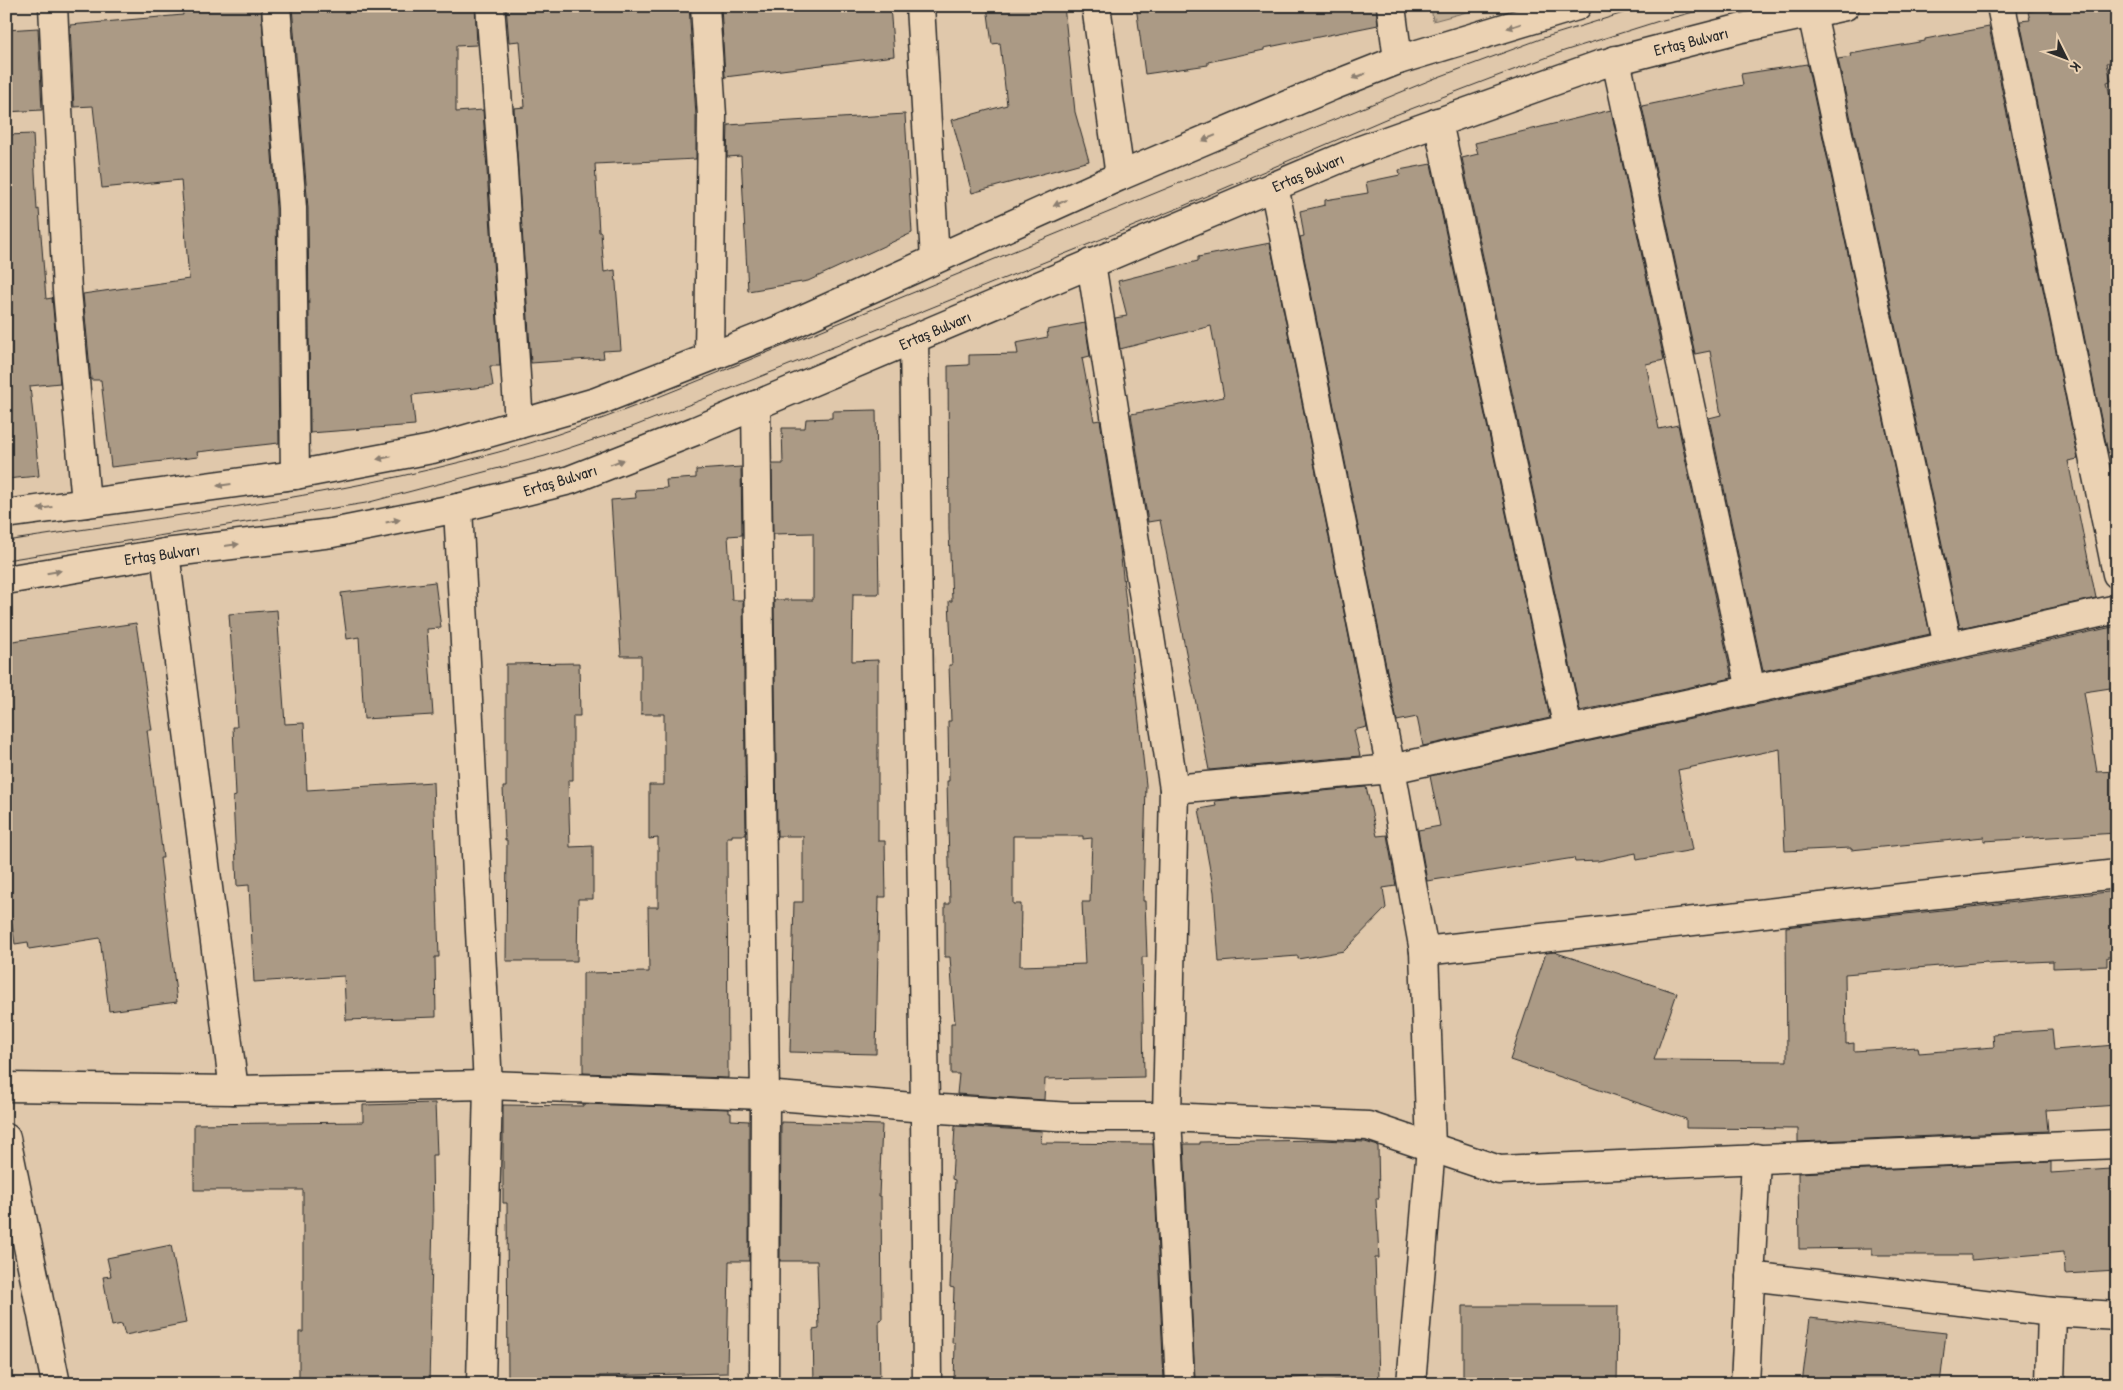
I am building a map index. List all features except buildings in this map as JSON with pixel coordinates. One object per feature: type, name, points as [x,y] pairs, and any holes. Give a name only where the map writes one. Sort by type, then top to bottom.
[{"type":"street","points":[[53,6],[67,291],[86,503]]},
{"type":"street","points":[[276,6],[292,208],[295,476]]},
{"type":"street","points":[[490,6],[502,155],[519,424]]},
{"type":"street","points":[[705,6],[712,116],[710,358]]},
{"type":"street","points":[[920,6],[935,260]]},
{"type":"street","points":[[1096,6],[1120,176]]},
{"type":"street","points":[[1391,6],[1398,60]]},
{"type":"street","points":[[6,514],[295,476],[432,449],[596,402],[779,330],[1120,176],[1332,86],[1398,60],[1577,6]]},
{"type":"street","name":"Ertaş Bulvarı","points":[[6,580],[165,553],[332,532],[458,508],[570,480],[756,405],[1358,151],[1598,65],[1742,28],[1845,6]]},
{"type":"street","points":[[2001,6],[2117,574]]},
{"type":"street","points":[[1812,13],[1948,646]]},
{"type":"street","points":[[1616,60],[1751,690]]},
{"type":"street","points":[[1438,122],[1568,729]]},
{"type":"street","points":[[1274,186],[1391,769],[1424,951],[1431,1147],[1411,1384]]},
{"type":"street","points":[[1091,264],[1174,789],[1166,1117],[1180,1384]]},
{"type":"street","points":[[914,339],[927,1384]]},
{"type":"street","points":[[756,405],[765,1095],[764,1384]]},
{"type":"street","points":[[458,508],[488,1085],[481,1384]]},
{"type":"street","points":[[165,553],[234,1090]]},
{"type":"street","points":[[1174,789],[1391,769],[2117,609]]},
{"type":"street","points":[[1424,951],[2117,874]]},
{"type":"street","points":[[6,1087],[234,1090],[488,1085],[765,1095],[1071,1117],[1166,1117],[1368,1126],[1498,1170],[2117,1144]]},
{"type":"street","points":[[6,1138],[56,1384]]},
{"type":"street","points":[[1745,1384],[1756,1158]]},
{"type":"street","points":[[1750,1276],[2052,1312],[2117,1316]]},
{"type":"street","points":[[2050,1384],[2052,1312]]},
{"type":"green space","points":[[1431,6],[1489,6],[1433,21]]},
{"type":"tram line","points":[[6,541],[204,512],[336,489],[466,461],[556,435],[682,387],[1433,79],[1546,37],[1646,6]]},
{"type":"tram line","points":[[6,560],[366,503],[545,456],[632,427],[742,384],[1181,207],[1390,117],[1564,51],[1659,21],[1717,6]]}]
